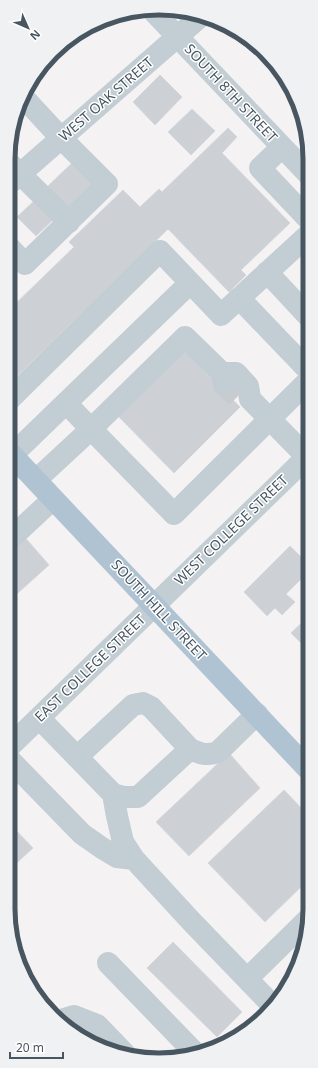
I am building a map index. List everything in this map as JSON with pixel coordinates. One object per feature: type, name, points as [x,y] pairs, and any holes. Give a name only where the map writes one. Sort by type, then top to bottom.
[{"type":"main road","name":"SOUTH HILL STREET","points":[[15,458],[303,764]]},
{"type":"street","name":"SOUTH 8TH STREET","points":[[157,15],[303,169]]},
{"type":"street","name":"WEST OAK STREET","points":[[15,173],[61,138],[196,20]]},
{"type":"street","points":[[15,253],[26,264],[107,184],[27,101]]},
{"type":"street","points":[[282,147],[260,168],[303,214]]},
{"type":"street","points":[[15,175],[69,222]]},
{"type":"street","points":[[15,394],[160,252],[221,315],[267,272],[303,243]]},
{"type":"street","points":[[267,272],[303,311]]},
{"type":"street","points":[[15,450],[190,283]]},
{"type":"street","points":[[239,298],[303,365]]},
{"type":"street","points":[[36,480],[185,337],[233,388],[303,451]]},
{"type":"street","points":[[66,403],[174,514],[269,419],[303,393]]},
{"type":"street","name":"WEST COLLEGE STREET","points":[[154,605],[303,461]]},
{"type":"street","points":[[15,534],[53,499]]},
{"type":"street","name":"EAST COLLEGE STREET","points":[[15,742],[154,605]]},
{"type":"street","points":[[77,757],[133,705],[143,702],[151,707],[190,750],[201,754],[218,752],[257,714]]},
{"type":"street","points":[[39,718],[113,794],[124,797],[138,797],[190,750]]},
{"type":"street","points":[[15,765],[82,834],[117,857],[134,859]]},
{"type":"street","points":[[113,794],[123,842],[134,859],[269,1002]]},
{"type":"street","points":[[247,979],[302,925]]},
{"type":"street","points":[[108,964],[191,1049]]},
{"type":"street","points":[[66,1019],[74,1016],[97,1025],[118,1047]]},
{"type":"building","points":[[160,75],[182,97],[155,125],[133,102]]},
{"type":"building","points":[[192,109],[215,131],[191,155],[168,132]]},
{"type":"building","points":[[228,128],[237,137],[222,153],[290,223],[241,270],[246,275],[229,292],[168,229],[15,378],[15,304],[74,247],[69,242],[123,190],[140,207],[159,189],[162,192]]},
{"type":"building","points":[[74,161],[95,183],[69,209],[47,187]]},
{"type":"building","points":[[37,198],[55,218],[36,236],[17,217]]},
{"type":"building","points":[[182,349],[240,407],[174,473],[117,415]]},
{"type":"building","points":[[22,534],[49,565],[15,596],[15,540]]},
{"type":"building","points":[[290,546],[303,559],[303,577],[286,594],[295,602],[282,615],[275,608],[267,616],[244,592]]},
{"type":"building","points":[[303,622],[303,645],[291,633]]},
{"type":"building","points":[[229,753],[260,788],[189,856],[156,822]]},
{"type":"building","points":[[284,790],[303,810],[303,885],[265,922],[208,863]]},
{"type":"building","points":[[15,829],[33,848],[15,865]]},
{"type":"building","points":[[173,942],[242,1012],[217,1037],[147,968]]},
{"type":"tunnel","points":[[224,385],[237,397]]}]
